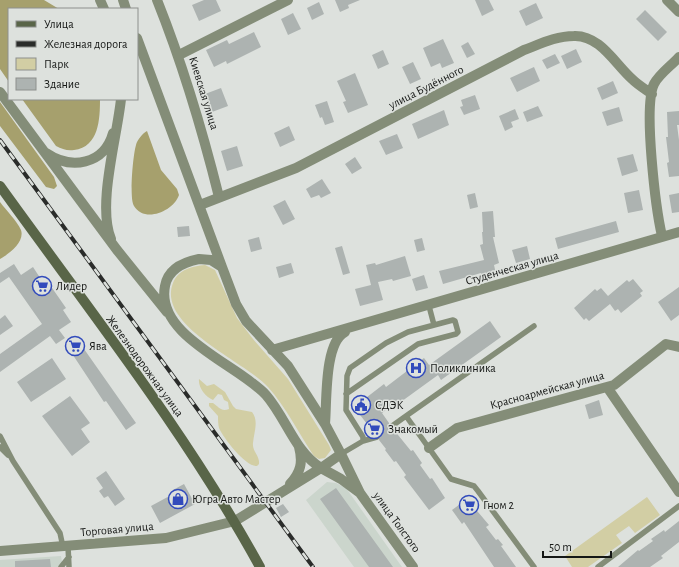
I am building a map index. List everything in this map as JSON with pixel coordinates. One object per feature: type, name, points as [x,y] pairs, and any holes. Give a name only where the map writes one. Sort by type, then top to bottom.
[{"type":"main road","name":"Железнодорожная улица","points":[[0,186],[169,421],[235,521],[260,567]]},
{"type":"street","name":"Киевская улица","points":[[157,0],[178,55],[202,129],[219,197]]},
{"type":"street","points":[[178,55],[288,0]]},
{"type":"street","points":[[667,0],[679,12]]},
{"type":"street","name":"улица Будённого","points":[[200,205],[296,168],[524,50],[563,37],[586,37],[605,50],[631,79],[652,94]]},
{"type":"street","points":[[138,41],[236,304],[246,321],[288,366],[325,424],[360,493]]},
{"type":"street","points":[[662,236],[656,205],[651,139],[652,94],[654,85],[679,57]]},
{"type":"street","points":[[0,92],[41,150],[117,250],[170,316],[202,348],[248,379],[266,395],[298,444],[312,461],[360,493]]},
{"type":"street","points":[[117,250],[109,234],[106,206],[121,100]]},
{"type":"street","points":[[41,150],[60,161],[69,163],[88,162],[96,158],[105,149],[112,138],[119,114]]},
{"type":"street","name":"Студенческая улица","points":[[272,350],[429,306],[679,232]]},
{"type":"street","points":[[170,316],[164,290],[172,271],[185,263],[199,259],[211,260],[222,267]]},
{"type":"street","points":[[325,424],[331,353],[337,338],[353,328]]},
{"type":"street","name":"Красноармейская улица","points":[[429,448],[457,428],[607,387],[622,380],[666,344],[679,347]]},
{"type":"street","points":[[607,387],[679,492]]},
{"type":"street","points":[[285,490],[299,472],[301,457],[298,444]]},
{"type":"street","name":"Торговая улица","points":[[0,551],[67,550],[166,538],[235,521],[341,454]]},
{"type":"street","name":"улица Толстого","points":[[360,493],[413,567]]},
{"type":"lane","points":[[429,306],[434,325]]},
{"type":"lane","points":[[346,394],[418,344],[458,332],[455,321],[453,320],[408,332],[386,343],[350,368],[347,376],[346,394],[347,415],[362,437],[363,441]]},
{"type":"lane","points":[[392,426],[534,326]]},
{"type":"lane","points":[[406,416],[451,480],[474,486],[534,567]]},
{"type":"lane","points":[[0,436],[13,460],[60,534],[67,550],[69,567]]},
{"type":"lane","points":[[341,454],[363,441],[377,437]]},
{"type":"lane","points":[[0,447],[13,460]]},
{"type":"lane","points":[[598,567],[679,506]]},
{"type":"lane","points":[[61,567],[67,550]]},
{"type":"shaded area","points":[[0,0],[44,0],[57,8],[8,8],[8,81],[0,69]]},
{"type":"shaded area","points":[[23,100],[100,100],[98,123],[93,138],[89,144],[74,150],[65,150],[56,146]]},
{"type":"shaded area","points":[[0,102],[54,177],[57,186],[54,189],[46,187],[0,126]]},
{"type":"shaded area","points":[[147,131],[161,170],[177,189],[179,195],[171,206],[158,213],[151,214],[144,214],[134,206],[132,195],[133,167],[136,145],[140,137]]},
{"type":"shaded area","points":[[0,202],[17,223],[22,234],[21,239],[15,247],[0,259]]},
{"type":"shaded area","points":[[327,482],[336,483],[346,488],[402,567],[354,567],[306,500]]},
{"type":"shaded area","points":[[61,556],[63,567],[0,567],[0,560]]},
{"type":"green space","points":[[205,265],[215,270],[237,318],[288,379],[329,445],[331,450],[325,458],[319,459],[314,456],[287,412],[268,387],[257,377],[206,342],[190,328],[178,314],[171,299],[175,279],[186,270],[195,266]]},
{"type":"green space","points":[[199,379],[207,386],[214,384],[225,392],[236,409],[252,412],[254,415],[256,427],[253,446],[259,461],[257,466],[247,462],[230,445],[219,428],[218,416],[209,406],[209,403],[213,403],[220,409],[226,410],[229,409],[228,402],[224,400],[222,395],[218,394],[213,400],[207,397],[201,388]]},
{"type":"green space","points":[[647,497],[660,515],[635,533],[629,526],[616,535],[622,543],[588,567],[572,567],[565,556]]},
{"type":"building","points":[[204,0],[216,0],[221,11],[199,21],[192,5]]},
{"type":"building","points":[[335,0],[360,0],[348,5],[349,8],[340,12]]},
{"type":"building","points":[[475,0],[489,0],[494,10],[482,16]]},
{"type":"building","points":[[319,2],[324,14],[312,20],[307,8]]},
{"type":"building","points":[[536,3],[543,18],[526,26],[519,11]]},
{"type":"building","points":[[645,10],[667,32],[658,41],[636,19]]},
{"type":"building","points":[[293,13],[301,29],[288,35],[281,19]]},
{"type":"building","points":[[254,32],[261,47],[227,64],[226,61],[214,67],[206,50],[227,40],[229,44]]},
{"type":"building","points":[[443,39],[454,63],[442,68],[440,63],[431,67],[423,48]]},
{"type":"building","points":[[468,42],[475,54],[467,58],[461,46]]},
{"type":"building","points":[[576,49],[582,62],[567,69],[561,56]]},
{"type":"building","points":[[383,50],[389,64],[378,69],[372,55]]},
{"type":"building","points":[[555,54],[560,63],[547,69],[542,60]]},
{"type":"building","points":[[413,62],[421,79],[410,84],[402,67]]},
{"type":"building","points":[[534,67],[540,81],[517,92],[510,78]]},
{"type":"building","points":[[355,73],[368,105],[348,113],[343,102],[346,101],[337,81]]},
{"type":"building","points":[[613,81],[618,93],[602,100],[597,88]]},
{"type":"building","points":[[221,88],[228,106],[212,112],[205,94]]},
{"type":"building","points":[[475,95],[480,109],[464,115],[460,107],[463,106],[461,100]]},
{"type":"building","points":[[327,101],[334,122],[325,125],[322,117],[320,118],[315,105]]},
{"type":"building","points":[[538,106],[543,116],[527,122],[523,112]]},
{"type":"building","points":[[619,107],[623,121],[607,126],[602,112]]},
{"type":"building","points":[[515,109],[519,119],[511,122],[513,127],[505,131],[499,116]]},
{"type":"building","points":[[444,110],[449,125],[418,139],[412,124]]},
{"type":"building","points":[[679,111],[679,125],[677,125],[679,140],[679,176],[669,177],[666,137],[668,137],[667,112]]},
{"type":"building","points":[[289,126],[295,140],[280,147],[274,133]]},
{"type":"building","points":[[397,134],[403,148],[386,155],[379,141]]},
{"type":"building","points":[[237,146],[243,166],[227,171],[221,151]]},
{"type":"building","points":[[633,154],[638,171],[622,176],[617,158]]},
{"type":"building","points":[[355,157],[362,168],[352,174],[345,164]]},
{"type":"building","points":[[322,179],[331,193],[321,198],[319,195],[311,198],[306,189]]},
{"type":"building","points":[[639,190],[643,210],[628,213],[624,193]]},
{"type":"building","points":[[475,193],[478,207],[470,209],[467,195]]},
{"type":"building","points":[[679,193],[679,212],[672,213],[669,195]]},
{"type":"building","points":[[285,200],[295,219],[283,225],[273,206]]},
{"type":"building","points":[[493,211],[495,237],[493,237],[499,263],[494,265],[496,274],[482,278],[481,273],[443,284],[439,271],[484,260],[480,245],[483,244],[482,212]]},
{"type":"building","points":[[616,221],[619,232],[558,249],[555,238]]},
{"type":"building","points":[[189,226],[190,236],[178,237],[177,227]]},
{"type":"building","points":[[259,237],[262,249],[251,252],[248,240]]},
{"type":"building","points":[[422,238],[425,250],[417,252],[414,240]]},
{"type":"building","points":[[342,246],[350,273],[343,275],[335,248]]},
{"type":"building","points":[[527,246],[530,259],[516,263],[512,250]]},
{"type":"building","points":[[405,256],[411,276],[393,281],[392,279],[378,282],[383,300],[360,306],[355,289],[371,285],[366,265],[375,263],[376,265]]},
{"type":"building","points":[[291,263],[294,273],[279,278],[276,267]]},
{"type":"building","points":[[14,264],[21,275],[33,267],[46,287],[50,285],[66,308],[63,310],[71,322],[59,330],[65,338],[56,344],[50,336],[0,372],[0,354],[42,324],[9,277],[0,283],[0,273]]},
{"type":"building","points":[[424,275],[428,288],[416,291],[412,279]]},
{"type":"building","points":[[633,279],[643,291],[640,293],[642,296],[621,313],[618,309],[615,311],[610,304],[589,321],[586,318],[584,320],[574,308],[595,289],[597,291],[601,288],[608,296],[627,280],[629,282]]},
{"type":"building","points":[[679,287],[679,315],[671,321],[658,302]]},
{"type":"building","points":[[5,315],[13,326],[0,335],[0,319]]},
{"type":"building","points":[[490,321],[501,337],[441,380],[438,375],[398,404],[396,402],[382,413],[389,423],[389,429],[394,430],[411,451],[413,450],[422,463],[420,465],[430,479],[432,478],[445,498],[429,510],[404,477],[406,475],[396,461],[394,462],[385,450],[386,449],[379,440],[380,434],[374,433],[357,411],[361,408],[358,404],[384,384],[386,387],[424,358],[429,365]]},
{"type":"building","points":[[77,339],[136,423],[126,430],[106,401],[104,402],[67,346]]},
{"type":"building","points":[[52,358],[66,379],[31,402],[17,382]]},
{"type":"building","points":[[70,396],[90,423],[81,429],[90,442],[72,456],[42,416]]},
{"type":"building","points":[[599,400],[603,415],[589,419],[585,405]]},
{"type":"building","points":[[106,471],[125,499],[115,506],[108,496],[104,498],[99,491],[103,488],[96,478]]},
{"type":"building","name":"Югра Авто Мастер","points":[[184,484],[195,504],[160,523],[151,506],[175,493],[173,490]]},
{"type":"building","points":[[336,488],[393,567],[369,567],[320,499]]},
{"type":"building","points":[[467,499],[489,525],[486,527],[496,540],[498,539],[503,545],[501,546],[516,567],[494,567],[464,522],[462,524],[452,510]]},
{"type":"building","points":[[283,504],[289,512],[281,517],[276,508]]},
{"type":"building","points":[[679,521],[679,542],[661,556],[663,558],[650,567],[618,567],[638,550],[639,551],[653,541],[651,539],[664,530],[665,532]]},
{"type":"building","points":[[50,559],[51,567],[15,567],[15,561]]},
{"type":"railway","points":[[0,140],[313,567]]},
{"type":"place","name":"Лидер","points":[[42,286]]},
{"type":"place","name":"Ява","points":[[75,346]]},
{"type":"place","name":"Поликлиника","points":[[416,368]]},
{"type":"place","name":"СДЭК","points":[[361,405]]},
{"type":"place","name":"Знакомый","points":[[374,429]]},
{"type":"place","name":"Югра Авто Мастер","points":[[178,499]]},
{"type":"place","name":"Гном 2","points":[[469,505]]}]
